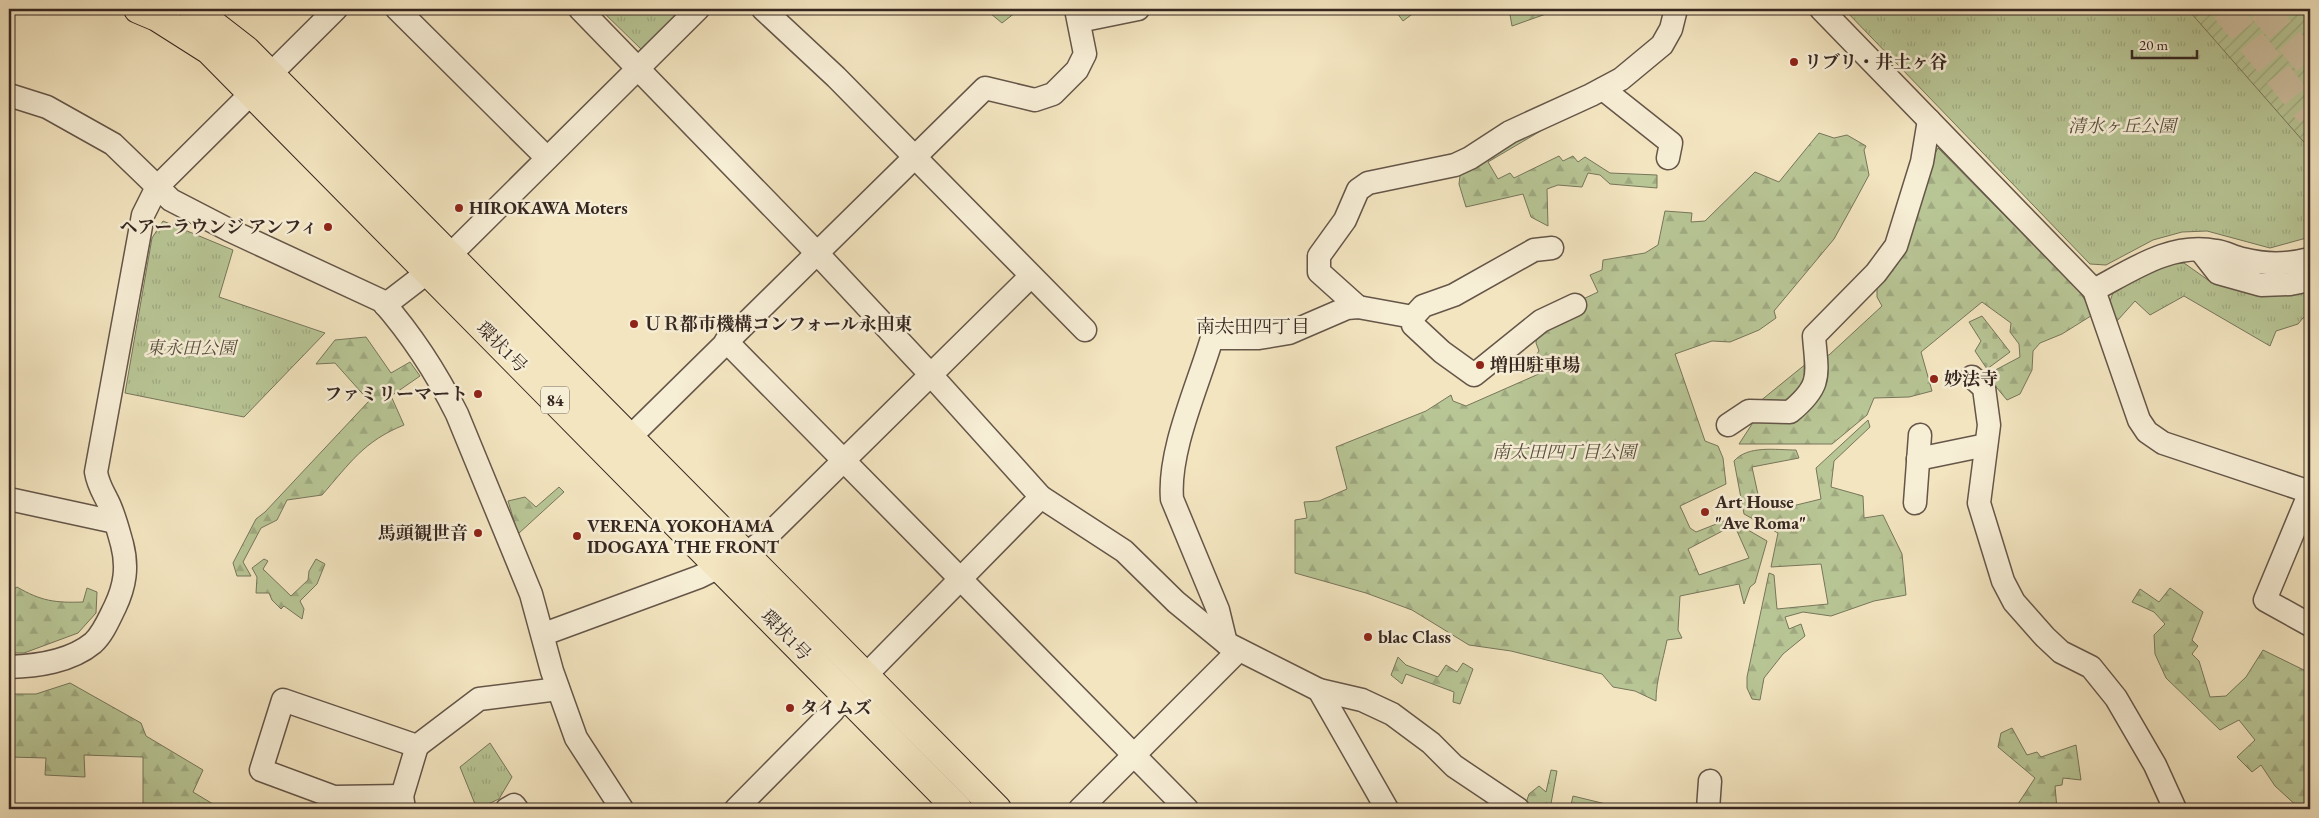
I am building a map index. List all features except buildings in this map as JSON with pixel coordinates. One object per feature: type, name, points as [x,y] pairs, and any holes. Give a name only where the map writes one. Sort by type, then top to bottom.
[{"type":"main road","name":"環状1号","points":[[138,9],[157,17],[261,84],[450,255],[997,809]]},
{"type":"main road","name":"環状1号","points":[[193,9],[246,50],[261,84],[429,273],[958,809]]},
{"type":"street","points":[[9,667],[51,663],[74,654],[93,643],[108,622],[120,598],[126,572],[122,545],[108,501],[100,489],[96,472],[143,215],[157,187],[336,9]]},
{"type":"street","points":[[397,9],[547,158]]},
{"type":"street","points":[[580,9],[816,252],[931,375],[1041,497],[1124,551],[1176,602],[1232,646],[1319,690],[1362,700],[1392,714],[1431,743],[1454,766],[1518,809]]},
{"type":"street","points":[[385,305],[450,255],[698,9]]},
{"type":"street","points":[[763,9],[836,78],[1085,330]]},
{"type":"street","points":[[610,457],[629,436],[984,88],[1035,100],[1053,94],[1076,70],[1085,54],[1078,15],[1138,9]]},
{"type":"street","points":[[1358,307],[1318,272],[1319,256],[1345,220],[1358,190],[1368,184],[1455,165],[1470,158],[1510,132],[1603,89],[1620,79],[1662,45],[1671,29],[1676,9]]},
{"type":"street","points":[[1822,9],[2094,290],[2139,420],[2147,432],[2163,443],[2310,492],[2265,600],[2310,625]]},
{"type":"street","points":[[1603,89],[1671,143],[1668,158]]},
{"type":"street","points":[[9,95],[46,107],[113,144],[136,164],[171,200],[229,230],[354,286],[385,305],[409,336],[446,392],[457,414],[531,594],[544,634],[558,689],[576,738],[622,809]]},
{"type":"street","points":[[1728,425],[1749,411],[1790,412],[1806,399],[1817,378],[1814,336],[1876,273],[1896,246],[1922,162],[1929,120]]},
{"type":"street","points":[[1552,248],[1534,250],[1454,295],[1423,306],[1413,317],[1413,325],[1442,352],[1474,375],[1542,321],[1575,305]]},
{"type":"street","points":[[2094,290],[2162,254],[2180,250],[2216,251],[2269,265],[2289,264],[2310,259]]},
{"type":"street","points":[[2200,250],[2218,273],[2261,285],[2290,284],[2310,280]]},
{"type":"street","points":[[544,634],[699,577],[745,554],[759,544],[1031,276]]},
{"type":"street","points":[[1232,646],[1172,499],[1171,483],[1180,438],[1212,338],[1259,338],[1289,334],[1347,308],[1358,307],[1413,317]]},
{"type":"street","points":[[726,341],[1187,809]]},
{"type":"street","points":[[1972,377],[1984,388],[1989,425],[1979,504],[2004,581],[2014,602],[2062,652],[2091,667],[2110,690],[2142,740],[2175,809]]},
{"type":"street","points":[[1915,504],[1920,436]]},
{"type":"street","points":[[1918,459],[1986,445]]},
{"type":"street","points":[[865,676],[1041,497]]},
{"type":"street","points":[[9,499],[115,522]]},
{"type":"street","points":[[1080,809],[1134,756],[1232,646]]},
{"type":"street","points":[[417,746],[283,700],[261,770],[334,797],[403,802],[417,746],[479,699],[558,689]]},
{"type":"street","points":[[1319,690],[1387,809]]},
{"type":"street","points":[[736,809],[833,712],[844,695]]},
{"type":"street","points":[[1708,809],[1710,781]]},
{"type":"street","points":[[507,809],[514,805],[517,809]]},
{"type":"green space","points":[[600,9],[682,9],[642,50]]},
{"type":"green space","points":[[985,9],[1020,9],[1002,23]]},
{"type":"green space","points":[[1394,9],[1419,9],[1403,21]]},
{"type":"green space","points":[[1509,9],[1560,9],[1512,26]]},
{"type":"green space","name":"清水ヶ丘公園","points":[[1844,9],[2310,9],[2310,237],[2270,248],[2207,231],[2182,232],[2153,240],[2106,265],[2090,264]]},
{"type":"green space","points":[[2196,9],[2306,9],[2310,14],[2310,149],[2191,13]]},
{"type":"green space","points":[[1541,124],[1544,129],[1488,162],[1498,179],[1510,173],[1514,178],[1559,156],[1563,161],[1573,156],[1578,162],[1585,157],[1610,173],[1657,175],[1657,188],[1610,184],[1600,175],[1588,173],[1582,187],[1558,185],[1547,189],[1548,226],[1531,217],[1523,194],[1466,207],[1459,184],[1461,168]]},
{"type":"green space","name":"南太田四丁目公園","points":[[1819,133],[1834,138],[1847,135],[1866,146],[1864,150],[1869,175],[1834,239],[1774,311],[1776,318],[1759,330],[1730,342],[1712,341],[1675,354],[1705,441],[1718,446],[1723,458],[1726,484],[1680,506],[1690,528],[1696,532],[1729,519],[1732,526],[1688,549],[1699,575],[1749,558],[1737,531],[1741,526],[1767,541],[1755,583],[1750,587],[1744,604],[1739,584],[1680,596],[1678,630],[1682,638],[1667,640],[1658,678],[1656,701],[1635,691],[1613,687],[1602,674],[1511,651],[1469,645],[1412,610],[1366,593],[1295,573],[1295,520],[1307,518],[1304,502],[1319,501],[1347,489],[1336,447],[1426,411],[1451,395],[1453,401],[1466,406],[1541,373],[1533,359],[1539,351],[1536,343],[1538,329],[1581,300],[1598,292],[1590,275],[1602,270],[1603,260],[1645,253],[1658,245],[1665,211],[1692,213],[1691,222],[1705,221],[1755,172],[1779,182]]},
{"type":"green space","points":[[1938,148],[2079,291],[2094,314],[2062,334],[2040,343],[2033,351],[2032,370],[2020,394],[2007,400],[1986,375],[2020,357],[2019,344],[2010,332],[2011,323],[1982,302],[1921,352],[1932,391],[1909,397],[1874,398],[1867,415],[1832,444],[1739,444],[1756,418],[1759,402],[1807,363],[1829,355],[1882,306],[1877,297],[1877,278],[1927,167]]},
{"type":"green space","name":"東永田公園","points":[[163,221],[233,250],[219,297],[325,333],[244,417],[125,393],[152,238]]},
{"type":"green space","points":[[2184,263],[2208,280],[2259,295],[2310,286],[2310,315],[2303,318],[2298,324],[2276,331],[2270,346],[2184,296],[2150,315],[2135,301],[2117,321],[2109,304],[2115,287],[2169,264]]},
{"type":"green space","points":[[1982,316],[2010,352],[1987,369],[1975,351],[1981,341],[1969,322]]},
{"type":"green space","points":[[366,337],[391,373],[410,362],[420,376],[391,396],[404,425],[378,438],[358,454],[322,495],[287,500],[277,520],[261,528],[243,562],[251,576],[237,576],[233,563],[256,519],[265,512],[369,401],[335,363],[316,364],[335,340]]},
{"type":"green space","points":[[1868,420],[1870,427],[1834,461],[1831,487],[1863,496],[1864,518],[1883,515],[1902,554],[1906,595],[1874,601],[1831,616],[1803,612],[1785,617],[1789,629],[1801,624],[1805,636],[1783,654],[1764,678],[1760,700],[1752,699],[1747,688],[1747,677],[1769,573],[1774,575],[1777,609],[1828,604],[1821,564],[1771,567],[1778,533],[1744,514],[1734,461],[1754,450],[1796,450],[1799,458],[1752,467],[1759,499],[1774,500],[1776,510],[1821,499],[1816,468]]},
{"type":"green space","points":[[559,487],[564,492],[518,534],[508,501],[525,497],[536,507]]},
{"type":"green space","points":[[264,559],[268,561],[263,569],[291,596],[308,580],[309,571],[316,559],[325,564],[317,584],[300,601],[304,609],[302,619],[284,606],[281,609],[272,600],[269,593],[256,593],[257,577],[252,568]]},
{"type":"green space","points":[[17,587],[41,598],[73,602],[83,602],[87,588],[97,592],[96,613],[78,633],[24,653],[9,653],[9,592]]},
{"type":"green space","points":[[2170,588],[2203,612],[2192,640],[2198,646],[2192,654],[2199,661],[2210,697],[2226,696],[2246,677],[2263,650],[2310,673],[2310,809],[2300,809],[2275,786],[2261,765],[2252,772],[2237,757],[2255,740],[2239,720],[2220,730],[2166,678],[2155,654],[2154,635],[2165,624],[2154,612],[2132,602],[2140,589],[2159,602]]},
{"type":"green space","points":[[1398,657],[1406,665],[1438,677],[1446,665],[1457,672],[1463,663],[1473,669],[1460,704],[1453,702],[1454,692],[1406,674],[1402,684],[1391,675]]},
{"type":"green space","points":[[70,683],[141,723],[146,736],[203,770],[193,792],[213,804],[210,809],[143,809],[143,757],[84,755],[85,777],[45,775],[46,758],[9,757],[9,694],[36,694]]},
{"type":"green space","points":[[2012,728],[2027,755],[2037,752],[2041,757],[2076,745],[2081,780],[2063,778],[2062,785],[2055,786],[2057,809],[2029,809],[2018,804],[2035,778],[1998,747],[2001,733]]},
{"type":"green space","points":[[490,743],[512,777],[499,799],[477,809],[460,767]]},
{"type":"green space","points":[[1551,770],[1557,771],[1550,809],[1536,809],[1526,803],[1529,794],[1539,786],[1546,792]]},
{"type":"green space","points":[[1573,796],[1614,806],[1613,809],[1570,809]]},
{"type":"tunnel","points":[[2225,9],[2310,114]]},
{"type":"tunnel","points":[[2262,9],[2310,65]]},
{"type":"place","name":"リブリ・井土ヶ谷","points":[[1794,62]]},
{"type":"place","name":"HIROKAWA Moters","points":[[459,208]]},
{"type":"place","name":"ヘアーラウンジ アンフィ","points":[[328,227]]},
{"type":"place","name":"ＵＲ都市機構コンフォール永田東","points":[[634,324]]},
{"type":"place","name":"増田駐車場","points":[[1480,365]]},
{"type":"place","name":"妙法寺","points":[[1934,379]]},
{"type":"place","name":"ファミリーマート","points":[[478,394]]},
{"type":"place","name":"Art House \"Ave Roma\"","points":[[1705,512]]},
{"type":"place","name":"馬頭観世音","points":[[478,533]]},
{"type":"place","name":"VERENA YOKOHAMA IDOGAYA THE FRONT","points":[[577,536]]},
{"type":"place","name":"blac Class","points":[[1368,637]]},
{"type":"place","name":"タイムズ","points":[[790,708]]},
{"type":"district","name":"南太田四丁目","points":[[1253,326]]}]
